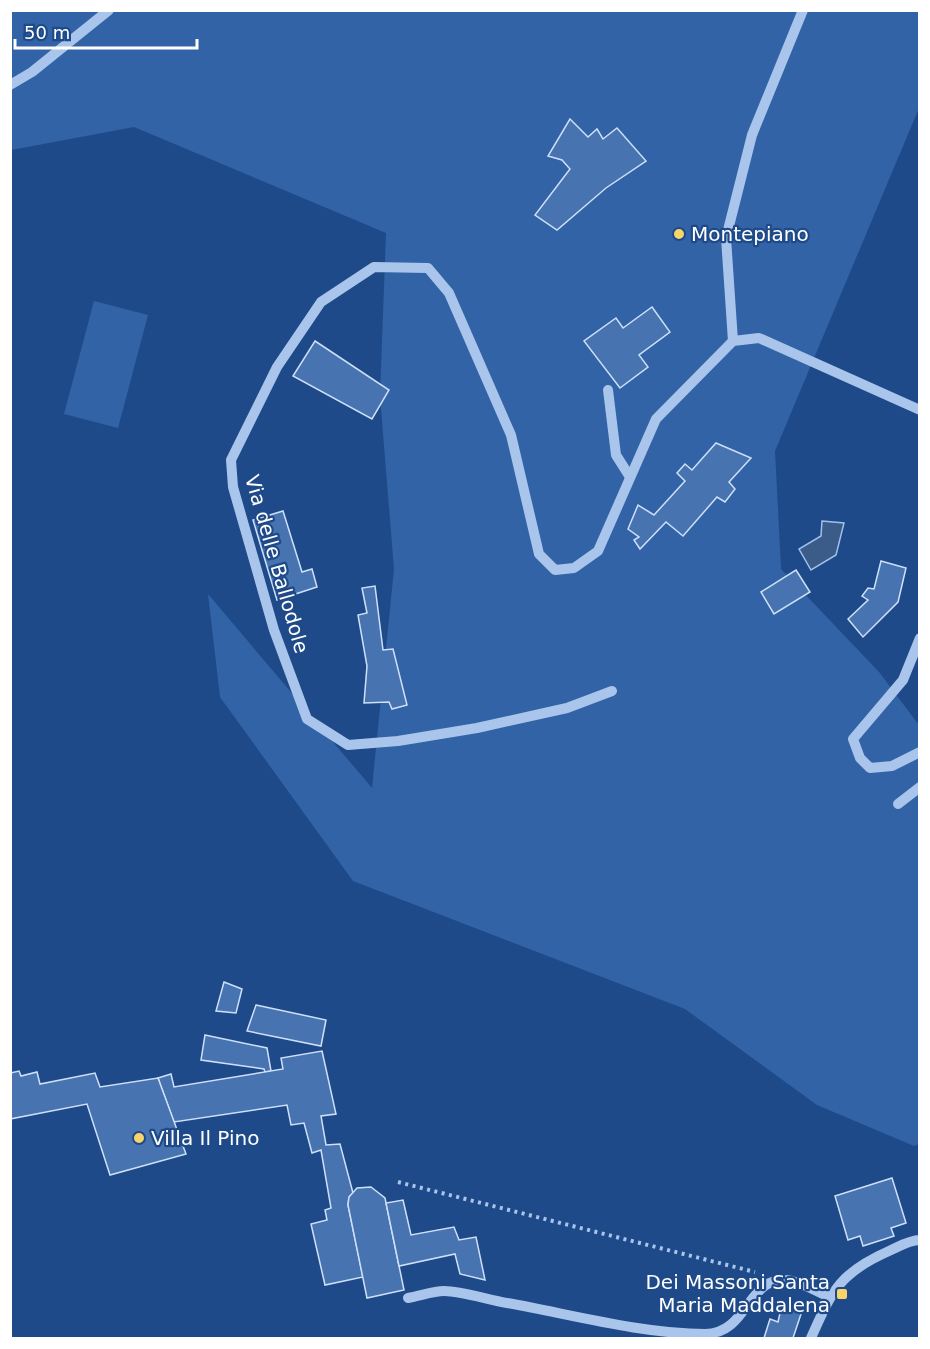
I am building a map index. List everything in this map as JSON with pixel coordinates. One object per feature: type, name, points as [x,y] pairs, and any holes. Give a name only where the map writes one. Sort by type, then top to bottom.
[{"type":"street","points":[[10,85],[32,72],[109,10]]},
{"type":"street","points":[[802,10],[752,135],[726,238],[733,341],[759,338],[920,410]]},
{"type":"street","name":"Via delle Ballodole","points":[[612,691],[567,708],[477,728],[399,741],[348,745],[307,719],[274,630],[233,487],[231,460],[277,367],[321,302],[374,267],[428,268],[449,293],[511,435],[530,507],[539,554],[555,570],[574,568],[598,551],[656,419],[733,341]]},
{"type":"street","points":[[608,390],[616,455],[630,477]]},
{"type":"street","points":[[920,638],[903,680],[853,739],[860,758],[870,768],[892,766],[920,752]]},
{"type":"street","points":[[898,804],[920,787]]},
{"type":"street","points":[[811,1338],[829,1297],[845,1277],[857,1267],[918,1239]]},
{"type":"street","points":[[408,1298],[444,1291],[649,1329],[706,1334],[721,1331],[732,1323],[745,1312],[754,1295],[763,1286],[774,1281],[793,1281],[829,1297]]},
{"type":"path","points":[[398,1182],[750,1270],[774,1281]]},
{"type":"shaded area","points":[[11,11],[919,11],[919,108],[775,451],[781,569],[879,672],[919,725],[919,1144],[914,1146],[817,1105],[685,1009],[353,881],[220,697],[208,594],[372,788],[394,569],[380,396],[386,233],[134,127],[11,150]]},
{"type":"shaded area","points":[[94,301],[148,315],[118,428],[64,414]]},
{"type":"shaded area","points":[[822,521],[844,523],[836,555],[811,570],[799,549],[821,536]]},
{"type":"building","points":[[570,119],[588,137],[597,129],[603,139],[617,128],[646,161],[606,188],[557,230],[535,215],[570,169],[562,160],[548,156]]},
{"type":"building","points":[[652,307],[670,332],[639,355],[648,367],[620,388],[584,341],[616,318],[623,328]]},
{"type":"building","points":[[315,341],[389,390],[372,419],[293,376]]},
{"type":"building","points":[[716,443],[751,458],[729,482],[735,489],[725,502],[717,497],[683,536],[666,522],[640,549],[634,540],[639,537],[628,529],[638,505],[654,515],[685,481],[677,473],[685,464],[692,470]]},
{"type":"building","points":[[283,511],[302,572],[312,569],[317,587],[277,600],[253,520]]},
{"type":"building","points":[[881,561],[906,568],[898,602],[863,637],[848,619],[868,600],[862,596],[868,588],[874,589]]},
{"type":"building","points":[[796,570],[810,592],[774,614],[761,592]]},
{"type":"building","points":[[375,586],[383,650],[393,649],[407,705],[392,709],[389,702],[364,703],[367,666],[358,615],[367,613],[362,588]]},
{"type":"building","points":[[224,982],[242,989],[236,1013],[216,1011]]},
{"type":"building","points":[[256,1005],[326,1020],[321,1046],[247,1031]]},
{"type":"building","points":[[205,1035],[267,1048],[271,1071],[265,1072],[264,1069],[201,1060]]},
{"type":"building","points":[[322,1051],[336,1114],[321,1116],[326,1145],[340,1144],[353,1193],[349,1197],[348,1205],[363,1277],[325,1285],[311,1224],[327,1220],[325,1210],[331,1208],[321,1150],[312,1153],[304,1123],[291,1125],[287,1105],[174,1122],[158,1078],[171,1074],[174,1087],[283,1069],[281,1058]]},
{"type":"building","name":"Villa Il Pino","points":[[19,1071],[21,1076],[37,1072],[40,1084],[95,1073],[100,1087],[158,1078],[186,1154],[110,1175],[87,1104],[10,1119],[10,1073]]},
{"type":"building","points":[[892,1178],[906,1223],[891,1228],[894,1236],[863,1246],[860,1236],[848,1240],[835,1196]]},
{"type":"building","points":[[371,1187],[385,1198],[404,1290],[367,1298],[348,1205],[349,1197],[357,1188]]},
{"type":"building","points":[[403,1200],[411,1235],[454,1227],[459,1240],[476,1237],[485,1280],[460,1274],[455,1254],[399,1266],[386,1203]]},
{"type":"building","points":[[782,1304],[803,1308],[793,1338],[764,1338],[770,1319],[778,1322]]},
{"type":"place","name":"Montepiano","points":[[679,234]]},
{"type":"place","name":"Villa Il Pino","points":[[139,1138]]},
{"type":"place","name":"Dei Massoni Santa Maria Maddalena","points":[[842,1294]]}]
